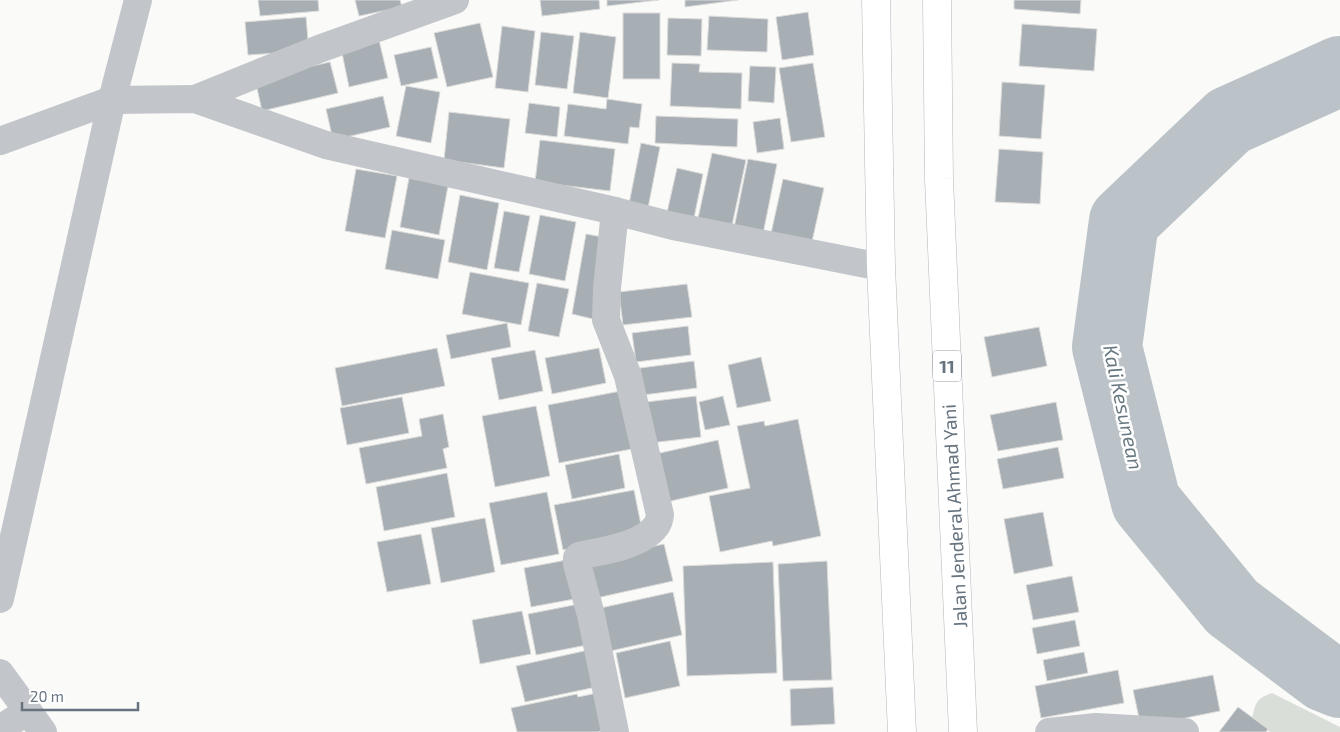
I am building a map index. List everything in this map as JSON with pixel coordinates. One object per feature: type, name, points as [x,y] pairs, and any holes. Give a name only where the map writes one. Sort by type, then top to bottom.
[{"type":"highway","points":[[876,0],[881,267],[902,732]]},
{"type":"highway","name":"Jalan Jenderal Ahmad Yani","points":[[938,0],[939,179],[963,732]]},
{"type":"street","points":[[0,599],[112,100],[138,0]]},
{"type":"street","points":[[195,99],[320,49],[455,0]]},
{"type":"street","points":[[0,141],[112,100],[195,99],[326,145],[673,226],[881,267]]},
{"type":"street","points":[[615,211],[607,288],[606,320],[628,376],[660,515],[658,524],[652,531],[638,540],[577,558],[591,615],[615,732]]},
{"type":"street","points":[[0,673],[36,721],[0,729]]},
{"type":"street","points":[[1050,732],[1096,727],[1185,732]]},
{"type":"shaded area","points":[[1272,693],[1340,727],[1340,732],[1270,732],[1252,719],[1257,702],[1262,697]]},
{"type":"building","points":[[258,0],[318,0],[319,11],[260,16]]},
{"type":"building","points":[[355,0],[400,0],[402,7],[359,16]]},
{"type":"building","points":[[540,0],[599,0],[600,9],[542,16]]},
{"type":"building","points":[[607,0],[659,0],[607,6]]},
{"type":"building","points":[[685,0],[738,0],[685,7]]},
{"type":"building","points":[[1014,0],[1081,0],[1080,14],[1014,9]]},
{"type":"building","points":[[808,12],[814,55],[782,60],[776,17]]},
{"type":"building","points":[[623,13],[660,13],[660,79],[623,79]]},
{"type":"building","points":[[709,16],[768,19],[767,52],[707,50]]},
{"type":"building","points":[[306,17],[309,51],[248,55],[245,22]]},
{"type":"building","points":[[668,18],[702,19],[701,56],[667,55]]},
{"type":"building","points":[[480,23],[493,77],[447,87],[434,33]]},
{"type":"building","points":[[1022,24],[1097,29],[1094,71],[1019,66]]},
{"type":"building","points":[[502,26],[535,31],[528,92],[495,88]]},
{"type":"building","points":[[541,32],[574,36],[567,89],[535,85]]},
{"type":"building","points":[[580,32],[616,37],[608,98],[573,93]]},
{"type":"building","points":[[379,40],[388,78],[349,87],[341,48]]},
{"type":"building","points":[[431,47],[438,78],[401,86],[394,55]]},
{"type":"building","points":[[330,62],[338,93],[262,111],[255,79]]},
{"type":"building","points":[[672,63],[700,64],[699,72],[742,73],[741,109],[670,106]]},
{"type":"building","points":[[813,63],[825,137],[791,142],[779,68]]},
{"type":"building","points":[[750,66],[776,67],[774,103],[748,101]]},
{"type":"building","points":[[1002,82],[1045,85],[1041,139],[999,136]]},
{"type":"building","points":[[406,86],[440,92],[431,143],[396,136]]},
{"type":"building","points":[[383,96],[390,127],[333,140],[326,109]]},
{"type":"building","points":[[607,99],[642,104],[639,128],[630,127],[628,144],[564,136],[568,104],[606,109]]},
{"type":"building","points":[[529,103],[560,107],[557,137],[525,133]]},
{"type":"building","points":[[449,112],[510,119],[504,168],[444,160]]},
{"type":"building","points":[[656,116],[738,119],[737,147],[655,143]]},
{"type":"building","points":[[780,118],[784,149],[757,153],[753,122]]},
{"type":"building","points":[[540,140],[615,149],[610,191],[535,182]]},
{"type":"building","points":[[641,143],[660,147],[647,213],[628,209]]},
{"type":"building","points":[[999,149],[1043,152],[1040,204],[995,202]]},
{"type":"building","points":[[712,153],[746,160],[731,230],[697,223]]},
{"type":"building","points":[[748,159],[777,164],[763,234],[734,228]]},
{"type":"building","points":[[677,168],[703,174],[693,223],[666,217]]},
{"type":"building","points":[[356,169],[397,176],[385,238],[345,231]]},
{"type":"building","points":[[409,178],[448,186],[439,235],[400,227]]},
{"type":"building","points":[[783,179],[824,188],[811,246],[770,238]]},
{"type":"building","points":[[460,195],[499,203],[487,270],[448,262]]},
{"type":"building","points":[[504,211],[530,216],[519,272],[494,268]]},
{"type":"building","points":[[540,215],[576,222],[565,281],[529,274]]},
{"type":"building","points":[[392,230],[445,240],[438,279],[385,269]]},
{"type":"building","points":[[586,234],[608,238],[593,319],[572,314]]},
{"type":"building","points":[[470,272],[529,283],[521,325],[462,314]]},
{"type":"building","points":[[537,283],[569,289],[559,337],[528,331]]},
{"type":"building","points":[[687,284],[692,317],[623,325],[619,292]]},
{"type":"building","points":[[507,323],[511,347],[451,359],[446,335]]},
{"type":"building","points":[[688,326],[691,355],[636,362],[632,333]]},
{"type":"building","points":[[1039,327],[1047,366],[992,377],[984,337]]},
{"type":"building","points":[[437,348],[445,386],[342,406],[335,368]]},
{"type":"building","points":[[599,348],[606,383],[552,394],[545,358]]},
{"type":"building","points":[[535,350],[543,391],[499,400],[491,358]]},
{"type":"building","points":[[761,357],[771,401],[737,408],[728,365]]},
{"type":"building","points":[[694,361],[697,388],[643,395],[640,368]]},
{"type":"building","points":[[626,390],[637,448],[559,463],[548,405]]},
{"type":"building","points":[[696,396],[701,437],[650,443],[646,402]]},
{"type":"building","points":[[723,396],[730,425],[705,430],[699,402]]},
{"type":"building","points":[[402,397],[409,433],[347,445],[340,408]]},
{"type":"building","points":[[1056,402],[1063,440],[998,451],[990,415]]},
{"type":"building","points":[[536,406],[550,476],[495,487],[482,416]]},
{"type":"building","points":[[443,414],[449,447],[443,449],[447,468],[366,484],[359,448],[422,436],[419,419]]},
{"type":"building","points":[[798,419],[821,536],[773,546],[772,541],[720,552],[709,496],[750,488],[737,426],[764,421],[765,426]]},
{"type":"building","points":[[718,440],[728,488],[662,503],[651,455]]},
{"type":"building","points":[[1058,447],[1064,478],[1003,489],[997,459]]},
{"type":"building","points":[[619,454],[625,488],[572,499],[565,465]]},
{"type":"building","points":[[447,473],[455,517],[384,531],[376,487]]},
{"type":"building","points":[[634,490],[643,535],[563,550],[554,505]]},
{"type":"building","points":[[547,492],[559,554],[501,565],[489,503]]},
{"type":"building","points":[[1043,512],[1053,566],[1014,574],[1004,519]]},
{"type":"building","points":[[485,518],[495,572],[441,583],[431,528]]},
{"type":"building","points":[[421,534],[431,584],[387,592],[377,542]]},
{"type":"building","points":[[664,544],[673,581],[592,599],[584,562]]},
{"type":"building","points":[[572,559],[580,598],[531,607],[524,568]]},
{"type":"building","points":[[827,561],[832,680],[783,681],[778,564]]},
{"type":"building","points":[[773,562],[777,673],[687,676],[683,566]]},
{"type":"building","points":[[1072,576],[1079,612],[1033,620],[1026,585]]},
{"type":"building","points":[[673,592],[682,635],[606,652],[596,609]]},
{"type":"building","points":[[584,603],[592,644],[536,655],[528,614]]},
{"type":"building","points":[[522,611],[531,654],[480,664],[472,620]]},
{"type":"building","points":[[1075,620],[1080,646],[1037,654],[1032,628]]},
{"type":"building","points":[[670,641],[680,686],[625,698],[616,653]]},
{"type":"building","points":[[593,649],[601,686],[525,702],[516,666]]},
{"type":"building","points":[[1084,652],[1088,673],[1047,681],[1043,660]]},
{"type":"building","points":[[1118,670],[1124,703],[1041,718],[1035,686]]},
{"type":"building","points":[[1213,675],[1220,711],[1141,727],[1133,690]]},
{"type":"building","points":[[833,687],[835,724],[791,726],[790,689]]},
{"type":"building","points":[[597,693],[605,730],[598,732],[517,732],[511,708],[577,694],[578,697]]},
{"type":"building","points":[[1238,707],[1268,729],[1266,732],[1219,732]]},
{"type":"waterway","name":"Kali Kesunean","points":[[1340,71],[1229,121],[1124,221],[1107,347],[1146,502],[1232,607],[1325,677],[1340,683]]}]
